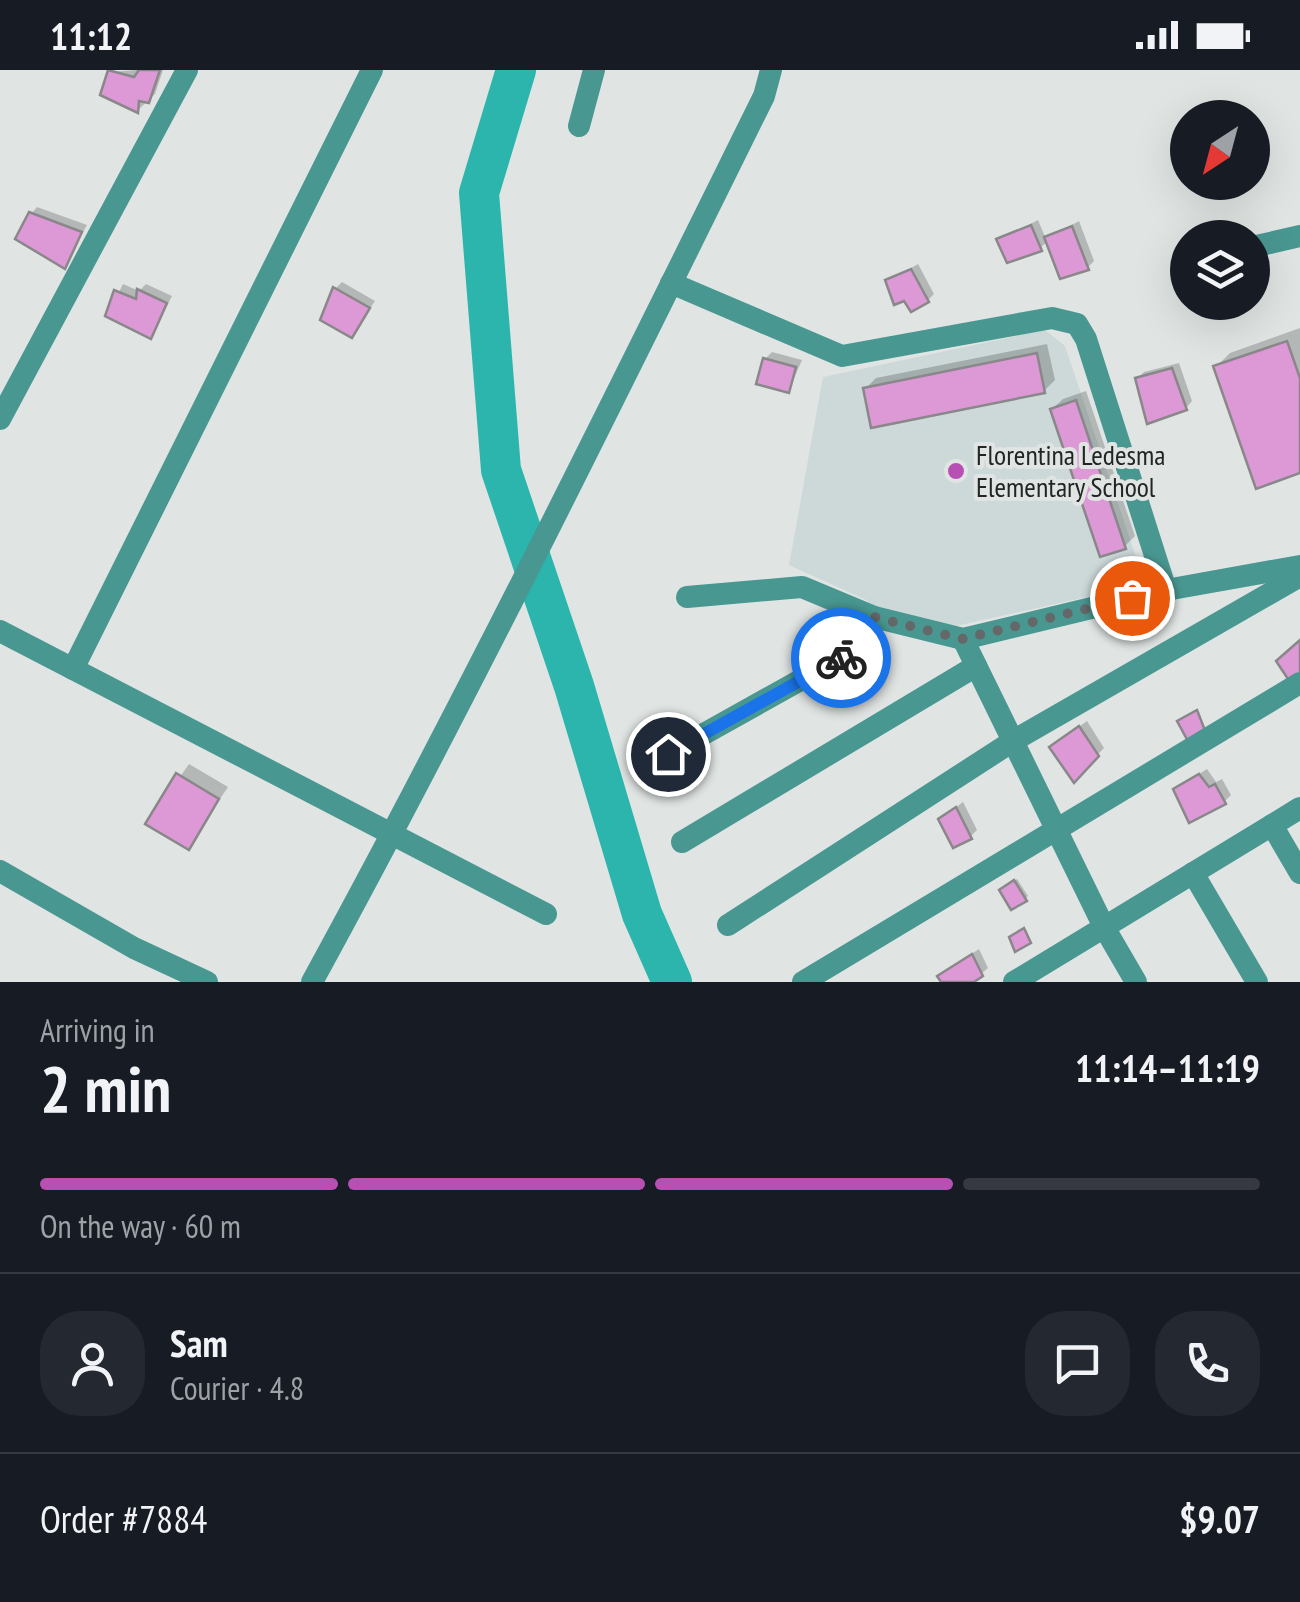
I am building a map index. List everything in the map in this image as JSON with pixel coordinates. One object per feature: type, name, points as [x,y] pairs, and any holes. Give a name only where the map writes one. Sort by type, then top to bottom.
[{"type":"street","points":[[0,419],[187,70]]},
{"type":"street","points":[[73,669],[372,70]]},
{"type":"street","points":[[580,126],[594,70]]},
{"type":"street","points":[[312,982],[538,548],[764,96],[771,70]]},
{"type":"street","points":[[1270,242],[1300,236]]},
{"type":"street","points":[[671,283],[842,356],[1052,318],[1076,324],[1086,338],[1166,590]]},
{"type":"street","points":[[687,596],[802,587],[874,617],[962,639],[1166,590],[1300,566]]},
{"type":"street","points":[[728,925],[1012,741],[1300,576]]},
{"type":"street","points":[[668,754],[847,654],[874,617]]},
{"type":"street","points":[[0,631],[546,914]]},
{"type":"street","points":[[962,639],[1104,928],[1136,982]]},
{"type":"street","points":[[682,842],[976,666]]},
{"type":"street","points":[[803,982],[1300,683]]},
{"type":"street","points":[[1014,982],[1300,808]]},
{"type":"street","points":[[1272,825],[1300,873]]},
{"type":"street","points":[[0,871],[134,948],[207,982]]},
{"type":"street","points":[[1192,873],[1257,982]]},
{"type":"shaded area","name":"Florentina Ledesma Elementary School","points":[[1045,330],[1065,346],[1145,584],[956,626],[886,619],[866,600],[789,565],[823,377]]},
{"type":"building","points":[[108,70],[134,77],[139,70],[160,70],[149,103],[139,101],[138,113],[100,95]]},
{"type":"building","points":[[29,212],[82,232],[65,269],[15,239]]},
{"type":"building","points":[[1031,225],[1042,251],[1007,263],[996,239]]},
{"type":"building","points":[[1072,226],[1089,270],[1060,279],[1044,237]]},
{"type":"building","points":[[911,269],[929,302],[911,312],[904,301],[894,305],[885,280]]},
{"type":"building","points":[[333,287],[370,308],[352,338],[320,320]]},
{"type":"building","points":[[137,289],[167,303],[151,339],[105,316],[114,290],[136,299]]},
{"type":"building","points":[[1287,341],[1300,378],[1300,473],[1256,489],[1213,366]]},
{"type":"building","points":[[1037,353],[1045,393],[871,428],[863,388]]},
{"type":"building","points":[[763,358],[796,367],[789,393],[756,384]]},
{"type":"building","points":[[1172,368],[1187,410],[1147,424],[1135,378]]},
{"type":"building","points":[[1076,400],[1126,549],[1100,557],[1050,409]]},
{"type":"building","points":[[1300,640],[1300,676],[1290,682],[1276,661]]},
{"type":"building","points":[[1197,710],[1206,733],[1189,743],[1177,721]]},
{"type":"building","points":[[1079,726],[1099,756],[1074,783],[1049,747]]},
{"type":"building","points":[[176,773],[219,799],[189,850],[145,824]]},
{"type":"building","points":[[1199,774],[1209,787],[1215,784],[1226,804],[1189,823],[1173,789]]},
{"type":"building","points":[[956,807],[972,839],[953,848],[938,819]]},
{"type":"building","points":[[1014,880],[1027,901],[1011,910],[999,890]]},
{"type":"building","points":[[1024,928],[1031,943],[1015,952],[1009,937]]},
{"type":"building","points":[[972,954],[983,976],[974,982],[941,982],[937,976]]},
{"type":"waterway","points":[[516,70],[479,193],[501,470],[574,686],[642,914],[672,982]]},
{"type":"way so far","points":[[841,658],[874,617],[962,639],[1132,598]]},
{"type":"place","name":"Florentina Ledesma Elementary School","points":[[956,471]]},
{"type":"route","points":[[668,754],[841,658]]}]
